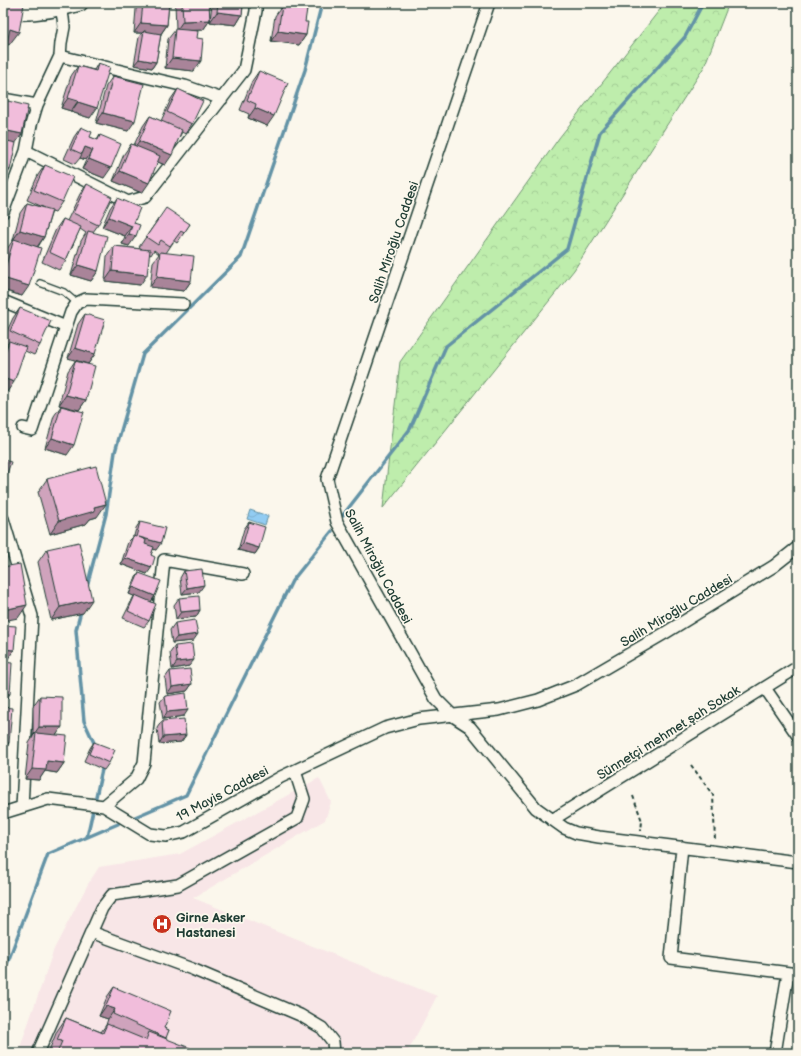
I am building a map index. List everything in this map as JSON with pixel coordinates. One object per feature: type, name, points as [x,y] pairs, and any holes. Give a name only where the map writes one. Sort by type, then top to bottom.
[{"type":"street","points":[[3,11],[32,13],[80,3]]},
{"type":"street","points":[[26,151],[128,202],[145,197],[244,70],[256,11],[256,3]]},
{"type":"street","name":"Salih Miroğlu Caddesi","points":[[489,3],[326,479],[337,522],[436,699],[454,716],[499,710],[538,700],[576,685],[665,634],[774,566],[798,547]]},
{"type":"street","points":[[3,212],[26,151],[31,125],[37,106],[60,56],[64,27],[64,18],[61,8]]},
{"type":"street","points":[[60,56],[185,86],[222,99]]},
{"type":"street","points":[[3,99],[37,106]]},
{"type":"street","points":[[23,428],[32,430],[71,312],[76,303],[86,299],[183,304]]},
{"type":"street","points":[[3,301],[66,327]]},
{"type":"street","points":[[3,519],[32,616],[22,806]]},
{"type":"street","points":[[104,806],[136,780],[144,763],[164,560],[243,574]]},
{"type":"street","points":[[3,568],[17,564]]},
{"type":"street","name":"Sünnetçi mehmet şah Sokak","points":[[552,820],[798,667]]},
{"type":"street","points":[[765,688],[798,736]]},
{"type":"street","points":[[454,716],[470,726],[536,808],[564,828],[576,833],[599,837],[798,862]]},
{"type":"street","name":"19 Mayis Caddesi","points":[[3,813],[48,799],[104,806],[150,834],[166,836],[184,832],[281,777],[385,728],[419,719],[454,716]]},
{"type":"street","points":[[38,1053],[102,908],[112,895],[178,885],[297,818],[304,799],[295,771]]},
{"type":"street","points":[[682,847],[671,958],[793,974],[775,1053]]},
{"type":"street","points":[[91,932],[192,969],[300,1015],[322,1028],[333,1042],[334,1053]]},
{"type":"lane","points":[[40,283],[64,292],[76,303]]},
{"type":"path","points":[[691,765],[713,794],[715,852]]},
{"type":"path","points":[[633,796],[642,821],[638,842]]},
{"type":"shaded area","name":"Girne Asker Hastanesi","points":[[319,778],[331,802],[325,820],[193,898],[437,996],[407,1053],[18,1053],[54,949],[88,884],[99,867],[180,854]]},
{"type":"green space","points":[[665,3],[729,3],[704,67],[574,270],[383,508],[400,362],[559,138]]},
{"type":"water","points":[[250,510],[268,516],[265,525],[247,519]]},
{"type":"building","points":[[3,3],[24,4],[19,32],[10,29],[3,61]]},
{"type":"building","points":[[143,3],[169,3],[167,25],[141,23]]},
{"type":"building","points":[[182,3],[209,3],[210,20],[183,21]]},
{"type":"building","points":[[218,3],[243,3],[242,15],[217,12]]},
{"type":"building","points":[[282,6],[307,9],[305,22],[308,22],[306,35],[278,31]]},
{"type":"building","points":[[175,29],[198,31],[197,38],[203,39],[201,61],[172,58]]},
{"type":"building","points":[[144,31],[161,34],[156,62],[139,59]]},
{"type":"building","points":[[98,63],[110,67],[97,108],[68,98],[78,66],[96,71]]},
{"type":"building","points":[[259,71],[288,83],[274,116],[255,108],[256,104],[247,100]]},
{"type":"building","points":[[113,76],[144,84],[135,121],[103,113]]},
{"type":"building","points":[[178,89],[203,101],[192,124],[167,112]]},
{"type":"building","points":[[4,100],[28,106],[22,134],[3,130]]},
{"type":"building","points":[[150,116],[182,130],[172,155],[139,141]]},
{"type":"building","points":[[81,127],[92,132],[90,137],[98,140],[100,135],[121,144],[111,168],[89,159],[93,150],[85,147],[82,154],[71,149]]},
{"type":"building","points":[[3,140],[16,143],[10,170],[3,168]]},
{"type":"building","points":[[131,144],[160,156],[149,183],[120,171]]},
{"type":"building","points":[[45,165],[73,177],[62,202],[34,190]]},
{"type":"building","points":[[87,184],[112,197],[98,225],[73,213]]},
{"type":"building","points":[[117,198],[140,208],[134,223],[140,225],[136,236],[129,234],[132,226],[109,217]]},
{"type":"building","points":[[27,203],[52,210],[44,237],[20,230]]},
{"type":"building","points":[[166,208],[190,224],[184,233],[181,231],[170,246],[161,240],[158,245],[146,237]]},
{"type":"building","points":[[63,219],[81,227],[66,260],[49,252]]},
{"type":"building","points":[[88,231],[107,236],[98,271],[78,265]]},
{"type":"building","points":[[14,239],[41,248],[29,286],[3,278]]},
{"type":"building","points":[[114,246],[150,250],[147,275],[112,271]]},
{"type":"building","points":[[160,252],[194,256],[191,281],[157,277]]},
{"type":"building","points":[[3,306],[8,308],[3,321]]},
{"type":"building","points":[[20,308],[51,321],[40,345],[10,331]]},
{"type":"building","points":[[85,314],[105,320],[95,354],[75,348]]},
{"type":"building","points":[[9,341],[26,347],[14,382],[3,378],[3,360]]},
{"type":"building","points":[[75,361],[95,366],[86,400],[66,395]]},
{"type":"building","points":[[3,405],[8,407],[3,420]]},
{"type":"building","points":[[61,406],[84,412],[74,445],[52,438]]},
{"type":"building","points":[[3,460],[11,462],[4,482],[3,482]]},
{"type":"building","points":[[96,466],[106,504],[94,507],[95,511],[59,521],[47,479]]},
{"type":"building","points":[[140,522],[165,528],[161,543],[139,537],[146,540],[145,544],[154,547],[151,555],[155,557],[152,567],[125,558],[133,536],[136,537]]},
{"type":"building","points":[[249,522],[265,527],[259,548],[243,543]]},
{"type":"building","points":[[79,542],[92,600],[60,607],[47,549]]},
{"type":"building","points":[[20,564],[27,605],[3,610],[3,567]]},
{"type":"building","points":[[202,569],[204,585],[187,588],[184,571]]},
{"type":"building","points":[[139,573],[161,581],[155,596],[133,587]]},
{"type":"building","points":[[135,595],[156,604],[149,621],[128,611]]},
{"type":"building","points":[[199,596],[200,610],[181,612],[179,598]]},
{"type":"building","points":[[195,620],[198,634],[177,637],[175,623]]},
{"type":"building","points":[[3,625],[16,626],[14,650],[3,649]]},
{"type":"building","points":[[192,644],[194,660],[177,662],[175,646]]},
{"type":"building","points":[[3,662],[12,663],[10,694],[3,693]]},
{"type":"building","points":[[190,669],[192,684],[172,687],[170,671]]},
{"type":"building","points":[[186,693],[188,710],[167,712],[165,696]]},
{"type":"building","points":[[40,696],[62,697],[62,727],[39,727]]},
{"type":"building","points":[[3,707],[12,708],[9,743],[3,742]]},
{"type":"building","points":[[184,719],[186,735],[163,737],[162,721]]},
{"type":"building","points":[[36,733],[67,736],[64,763],[47,761],[46,770],[32,769]]},
{"type":"building","points":[[94,742],[115,750],[109,763],[89,754]]},
{"type":"building","points":[[3,750],[5,750],[3,777]]},
{"type":"building","points":[[114,987],[171,1011],[164,1028],[169,1030],[166,1038],[113,1014],[115,1009],[106,1006]]},
{"type":"building","points":[[66,1018],[103,1033],[107,1024],[146,1040],[149,1032],[190,1048],[188,1053],[62,1053],[58,1051],[62,1041],[57,1040]]},
{"type":"waterway","points":[[87,586],[106,514],[115,452],[143,354],[241,257],[305,70],[322,3]]},
{"type":"waterway","points":[[343,515],[410,429],[446,346],[567,249],[600,132],[685,37],[703,3]]},
{"type":"waterway","points":[[135,817],[186,795],[292,581],[332,531]]},
{"type":"waterway","points":[[81,611],[76,630],[84,721],[95,745]]},
{"type":"waterway","points":[[87,837],[103,765]]},
{"type":"waterway","points":[[3,975],[48,854],[118,824]]},
{"type":"place","name":"Girne Asker Hastanesi","points":[[162,924]]}]
